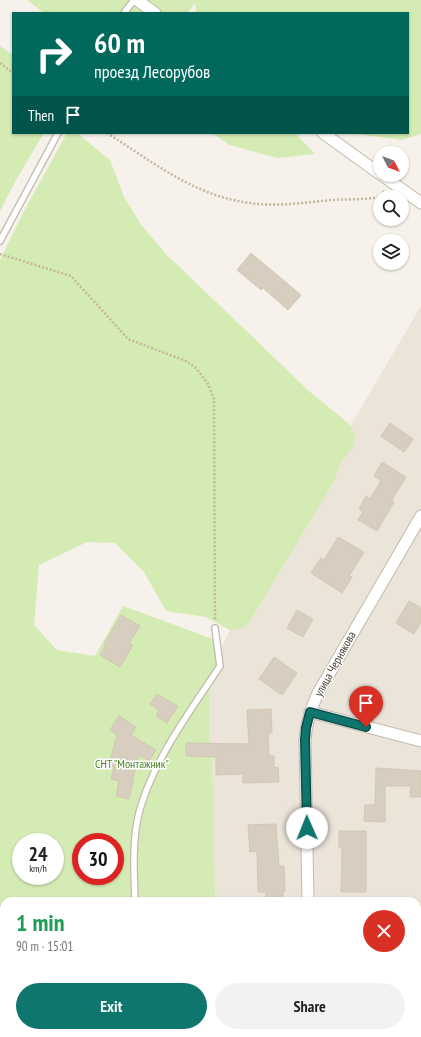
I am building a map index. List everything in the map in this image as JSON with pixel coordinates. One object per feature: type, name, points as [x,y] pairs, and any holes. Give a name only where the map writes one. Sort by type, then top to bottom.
[{"type":"street","points":[[135,0],[153,12]]},
{"type":"street","points":[[324,134],[373,168]]},
{"type":"street","points":[[391,182],[421,203]]},
{"type":"street","name":"улица Чернякова","points":[[308,897],[305,740],[310,712],[318,693],[421,516]]},
{"type":"street","points":[[310,712],[421,741]]},
{"type":"lane","points":[[125,12],[135,0]]},
{"type":"lane","points":[[0,241],[57,134]]},
{"type":"lane","points":[[135,897],[135,837],[139,814],[146,789],[163,755],[220,666],[215,628]]},
{"type":"path","points":[[0,63],[12,72]]},
{"type":"path","points":[[109,134],[190,185],[238,201],[261,204],[286,204],[376,197],[394,184]]},
{"type":"path","points":[[0,254],[71,276],[128,339],[186,361],[197,369],[208,384],[214,399],[215,628]]},
{"type":"shaded area","points":[[421,306],[421,897],[147,897],[156,787],[230,630]]},
{"type":"green space","points":[[27,0],[421,0],[421,134],[402,140],[357,134],[409,134],[409,12],[196,12],[195,3],[188,12],[43,12]]},
{"type":"green space","points":[[0,46],[12,54],[12,134],[43,134],[16,180],[0,211]]},
{"type":"green space","name":"СНТ \"Монтажник\"","points":[[66,134],[78,134],[110,160],[124,197],[142,226],[166,254],[309,391],[348,423],[356,436],[353,447],[341,462],[333,483],[248,624],[242,628],[230,630],[206,617],[166,611],[144,572],[115,543],[87,542],[39,565],[34,625],[57,650],[95,656],[123,606],[213,639],[217,661],[209,692],[209,733],[212,765],[215,897],[0,897],[0,260],[24,211]]},
{"type":"green space","points":[[214,134],[296,134],[315,154],[277,158],[230,145]]},
{"type":"building","points":[[251,253],[301,295],[288,310],[263,288],[261,290],[237,270]]},
{"type":"building","points":[[390,423],[413,439],[404,452],[381,436]]},
{"type":"building","points":[[382,462],[406,477],[392,500],[394,502],[377,531],[358,520],[363,512],[359,509],[366,496],[370,499],[381,481],[374,476]]},
{"type":"building","points":[[338,537],[364,552],[349,576],[352,577],[342,593],[311,573],[321,558],[324,560]]},
{"type":"building","points":[[409,601],[421,608],[421,622],[414,634],[396,623]]},
{"type":"building","points":[[297,610],[313,619],[303,637],[287,628]]},
{"type":"building","points":[[121,615],[140,626],[129,643],[133,645],[120,667],[100,655],[106,644],[104,644]]},
{"type":"building","points":[[274,657],[297,673],[282,695],[259,679]]},
{"type":"building","points":[[157,694],[178,706],[167,723],[156,716],[159,710],[150,704]]},
{"type":"building","points":[[271,709],[272,733],[268,733],[269,756],[274,756],[274,768],[278,767],[279,782],[243,783],[243,774],[216,775],[216,757],[186,756],[186,743],[249,744],[247,710]]},
{"type":"building","points":[[119,716],[136,727],[131,735],[156,750],[149,761],[139,755],[129,799],[116,796],[119,781],[111,779],[114,767],[109,765],[117,735],[110,730]]},
{"type":"building","points":[[376,768],[421,771],[421,797],[410,797],[411,786],[385,786],[385,822],[364,821],[365,805],[375,805]]},
{"type":"building","points":[[276,824],[279,866],[284,866],[285,891],[283,891],[283,897],[266,897],[266,892],[258,892],[257,851],[250,852],[248,825]]},
{"type":"building","points":[[339,831],[366,831],[366,892],[341,892],[342,847],[339,847]]},
{"type":"route","points":[[307,828],[305,740],[310,712],[366,727]]}]
